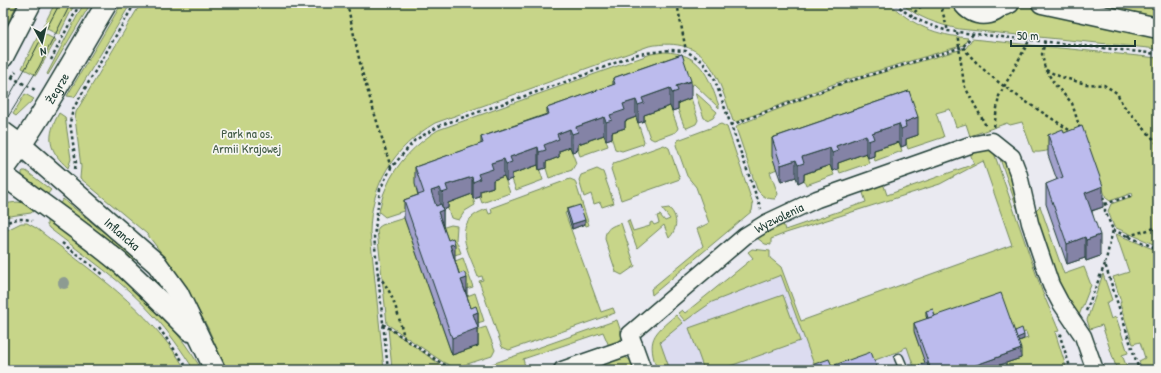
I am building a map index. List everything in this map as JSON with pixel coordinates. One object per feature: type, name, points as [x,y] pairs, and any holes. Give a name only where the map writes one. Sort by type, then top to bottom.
[{"type":"street","points":[[3,57],[31,3]]},
{"type":"street","name":"Żegrze","points":[[3,171],[22,146],[107,3]]},
{"type":"street","points":[[961,3],[970,12],[982,16],[995,13],[1007,4]]},
{"type":"street","points":[[1042,3],[1158,28]]},
{"type":"street","name":"Inflancka","points":[[3,132],[22,146],[157,264],[178,293],[215,370]]},
{"type":"street","points":[[992,141],[1012,157],[1019,175],[1030,223],[1051,285],[1060,302],[1083,336],[1095,370]]},
{"type":"street","name":"Wyzwolenia","points":[[643,370],[630,334],[745,236],[766,223],[817,199],[970,145],[992,141]]},
{"type":"street","name":"Inflancka","points":[[3,175],[48,207],[119,263],[200,340]]},
{"type":"street","points":[[562,370],[634,345]]},
{"type":"lane","points":[[899,358],[904,370]]},
{"type":"path","points":[[49,63],[80,3]]},
{"type":"path","points":[[73,109],[135,3]]},
{"type":"path","points":[[347,3],[362,72],[391,168]]},
{"type":"path","points":[[677,3],[686,51]]},
{"type":"path","points":[[895,3],[910,16],[927,25],[948,31],[1158,54]]},
{"type":"path","points":[[910,16],[925,3]]},
{"type":"path","points":[[940,3],[948,31]]},
{"type":"path","points":[[957,32],[964,85],[987,127],[992,141]]},
{"type":"path","points":[[731,125],[837,85],[963,47],[973,34]]},
{"type":"path","points":[[992,141],[999,96],[1030,40]]},
{"type":"path","points":[[1045,41],[1042,54],[1045,69],[1056,86],[1072,103],[1082,133]]},
{"type":"path","points":[[963,47],[980,66],[1004,86],[1078,136]]},
{"type":"path","points":[[388,370],[374,237],[380,189],[391,168],[415,140],[441,125],[571,80],[638,54],[670,50],[686,51],[702,61],[714,78],[766,223]]},
{"type":"path","points":[[1045,69],[1061,77],[1086,84],[1104,85],[1117,93],[1123,105],[1158,144]]},
{"type":"path","points":[[34,90],[38,83]]},
{"type":"path","points":[[1101,190],[1106,211],[1113,230],[1105,264],[1139,370]]},
{"type":"path","points":[[1105,204],[1132,195]]},
{"type":"path","points":[[3,225],[7,222],[19,219],[31,220],[36,223]]},
{"type":"path","points":[[1128,236],[1158,227]]},
{"type":"path","points":[[1113,230],[1158,249]]},
{"type":"path","points":[[58,239],[108,278]]},
{"type":"path","points":[[378,275],[384,281],[396,308],[404,338]]},
{"type":"path","points":[[156,323],[189,370]]},
{"type":"path","points":[[383,324],[455,370]]},
{"type":"path","points":[[1062,334],[1060,336],[1071,370]]},
{"type":"shaded area","points":[[1012,244],[1059,370],[661,370],[653,345],[760,255],[781,267],[801,321]]},
{"type":"green space","points":[[9,3],[18,3],[3,31],[3,15]]},
{"type":"green space","points":[[55,3],[75,3],[59,35],[43,27]]},
{"type":"green space","points":[[84,3],[91,3],[48,75],[47,74]]},
{"type":"green space","points":[[122,3],[131,3],[76,95],[74,97],[67,96]]},
{"type":"green space","name":"Park na os. Armii Krajowej","points":[[141,3],[889,3],[907,18],[935,32],[968,38],[964,45],[836,83],[736,122],[733,121],[722,88],[708,62],[698,53],[685,47],[669,44],[649,46],[435,123],[407,144],[396,156],[380,183],[371,215],[370,232],[384,370],[226,370],[208,328],[190,295],[169,263],[147,234],[80,178],[81,167],[75,118],[76,112]]},
{"type":"green space","points":[[901,3],[959,3],[961,9],[1030,7],[1158,35],[1158,49],[959,29],[928,20],[914,13]]},
{"type":"green space","points":[[1069,3],[1158,3],[1158,23]]},
{"type":"green space","points":[[40,32],[56,40],[36,75],[22,68]]},
{"type":"green space","points":[[972,39],[1158,58],[1158,246],[1114,227],[1108,211],[1111,204],[1133,196],[1132,193],[1110,201],[1106,198],[1085,137],[1052,149],[1033,152],[1022,122],[1010,125],[1007,123],[970,136],[966,124],[956,127],[950,109],[936,113],[944,137],[908,149],[905,140],[772,156],[777,169],[770,172],[778,194],[775,199],[772,199],[764,197],[760,194],[736,128],[738,125],[837,86],[966,48]]},
{"type":"green space","points":[[664,52],[677,53],[687,56],[695,61],[707,76],[719,108],[694,84],[422,205],[385,217],[379,212],[385,191],[395,170],[422,141],[438,130],[651,54]]},
{"type":"green space","points":[[695,93],[717,112],[713,118],[709,120],[704,118]]},
{"type":"green space","points":[[25,94],[34,99],[16,116],[13,114]]},
{"type":"green space","points":[[691,98],[698,120],[696,124],[687,128],[684,126],[676,104]]},
{"type":"green space","points":[[670,106],[678,128],[676,132],[654,140],[650,138],[642,115]]},
{"type":"green space","points":[[59,113],[65,117],[71,159],[68,168],[56,155],[51,143],[52,129]]},
{"type":"green space","points":[[636,117],[644,141],[643,144],[622,151],[615,149],[610,133],[625,128],[623,122]]},
{"type":"green space","points":[[721,124],[727,127],[753,204],[752,211],[652,295],[651,289],[703,246],[697,229],[709,223],[696,187],[687,176],[676,145],[678,140]]},
{"type":"green space","points":[[604,135],[608,146],[580,156],[576,145]]},
{"type":"green space","points":[[899,142],[902,151],[875,161],[872,151]]},
{"type":"green space","points":[[664,145],[669,148],[680,179],[621,200],[611,169],[614,163]]},
{"type":"green space","points":[[570,147],[576,163],[572,170],[549,178],[544,162],[559,157],[557,152]]},
{"type":"green space","points":[[989,149],[993,150],[1042,291],[1059,331],[1055,332],[1067,370],[996,370],[1007,366],[1006,363],[1016,342],[1028,338],[1026,332],[1022,333],[930,326],[914,332],[927,367],[915,370],[907,347],[903,348],[903,350],[847,370],[816,370],[781,275],[712,302],[685,321],[678,313],[682,310],[685,313],[753,258],[748,252],[752,249],[770,251],[770,258],[781,267],[801,321],[1012,245],[983,161],[940,184],[786,233],[771,239],[771,245],[765,244],[757,238],[782,221],[785,230],[866,202],[862,190],[883,183],[887,195],[974,164],[970,153]]},
{"type":"green space","points":[[866,153],[869,163],[840,173],[836,163]]},
{"type":"green space","points":[[998,153],[1005,162],[1040,263],[1036,263]]},
{"type":"green space","points":[[538,165],[543,180],[516,190],[510,174]]},
{"type":"green space","points":[[830,165],[834,175],[806,185],[802,175]]},
{"type":"green space","points":[[597,169],[603,172],[614,203],[602,207],[600,202],[594,204],[591,194],[584,197],[579,180],[581,175]]},
{"type":"green space","points":[[23,171],[26,171],[51,190],[47,195],[22,176]]},
{"type":"green space","points":[[504,176],[510,193],[482,203],[478,192],[493,187],[491,181]]},
{"type":"green space","points":[[570,179],[575,181],[589,225],[586,226],[580,207],[565,213],[601,312],[613,308],[615,313],[509,350],[502,347],[479,281],[483,280],[482,276],[478,277],[466,247],[464,238],[465,229],[468,221],[475,215],[487,209],[489,214],[492,213],[491,208]]},
{"type":"green space","points":[[472,194],[475,205],[465,211],[459,220],[451,218],[446,203]]},
{"type":"green space","points":[[63,199],[134,257],[134,260],[131,260],[59,205]]},
{"type":"green space","points":[[17,202],[24,203],[36,209],[31,213],[3,217],[3,204]]},
{"type":"green space","points":[[1040,206],[1064,274],[1084,267],[1091,285],[1078,318],[1057,286],[1034,215]]},
{"type":"green space","points":[[669,208],[674,215],[676,223],[674,231],[669,238],[664,225],[637,248],[627,221],[629,220],[633,231],[650,226],[650,223],[652,222],[654,225],[659,223],[657,216],[660,215],[665,221],[670,219],[662,209]]},
{"type":"green space","points":[[404,218],[452,355],[473,331],[486,327],[495,350],[492,356],[455,368],[443,362],[387,324],[377,230],[382,225]]},
{"type":"green space","points":[[47,219],[101,258],[131,283],[175,330],[202,370],[194,370],[160,322],[130,292],[49,228],[47,225]]},
{"type":"green space","points":[[21,223],[27,223],[36,228],[118,292],[154,327],[186,370],[3,370],[3,232]]},
{"type":"green space","points":[[621,223],[635,266],[622,275],[616,272],[605,239],[606,232],[612,226]]},
{"type":"green space","points":[[451,225],[457,226],[456,240],[461,253],[448,257],[438,229]]},
{"type":"green space","points":[[1116,234],[1158,251],[1158,370],[1142,370],[1139,361],[1145,358],[1140,342],[1133,344],[1120,304],[1121,301],[1113,277],[1129,272]]},
{"type":"green space","points":[[463,258],[473,287],[459,291],[450,263]]},
{"type":"green space","points":[[1103,274],[1112,300],[1106,303],[1111,319],[1116,317],[1128,353],[1122,355],[1128,370],[1117,370],[1102,325],[1090,329],[1087,320]]},
{"type":"green space","points":[[475,293],[484,321],[471,325],[467,296]]},
{"type":"green space","points":[[783,295],[800,341],[719,370],[704,370],[689,328]]},
{"type":"green space","points":[[676,315],[683,323],[660,342],[670,370],[657,370],[652,351],[654,338],[657,333]]},
{"type":"green space","points":[[617,320],[622,335],[620,343],[609,346],[603,332],[523,359],[526,370],[515,370],[514,368],[510,370],[475,370]]},
{"type":"green space","points":[[388,328],[441,365],[451,370],[393,370]]},
{"type":"green space","points":[[623,356],[630,360],[635,370],[619,370],[611,366],[600,370],[576,370]]},
{"type":"building","points":[[682,54],[691,81],[676,86],[678,91],[672,93],[670,88],[642,98],[644,103],[638,105],[636,100],[623,104],[625,110],[610,115],[612,120],[606,122],[604,117],[576,127],[578,132],[572,134],[570,129],[557,134],[559,139],[544,145],[546,150],[539,152],[538,147],[510,157],[512,162],[506,164],[504,159],[491,163],[493,169],[478,174],[480,179],[473,182],[472,177],[446,185],[448,191],[442,193],[440,188],[431,191],[436,206],[441,204],[443,210],[438,212],[448,240],[453,238],[455,244],[450,245],[459,274],[464,272],[467,278],[461,280],[471,308],[476,306],[478,312],[473,314],[478,328],[452,338],[404,200],[424,193],[415,167],[483,143],[481,137],[549,114],[547,108],[615,84],[613,78]]},
{"type":"building","points":[[909,91],[918,117],[905,122],[906,127],[901,129],[899,124],[872,133],[874,139],[868,141],[866,135],[836,146],[838,151],[832,153],[830,148],[802,157],[804,163],[798,165],[796,160],[781,165],[772,138]]},
{"type":"building","points":[[1082,126],[1103,186],[1085,193],[1100,235],[1086,240],[1085,237],[1067,244],[1046,184],[1063,177],[1048,135],[1063,129],[1064,133]]},
{"type":"building","points":[[580,205],[585,220],[572,224],[567,209]]},
{"type":"building","points":[[1001,293],[1021,349],[962,370],[931,370],[914,323]]},
{"type":"building","points":[[933,309],[935,316],[928,318],[926,311]]},
{"type":"building","points":[[1022,328],[1024,335],[1017,338],[1015,331]]},
{"type":"building","points":[[871,352],[878,370],[797,370],[829,359],[832,366]]},
{"type":"building","points":[[927,363],[929,369],[920,370],[919,365]]},
{"type":"tram line","points":[[3,107],[60,3]]},
{"type":"tram line","points":[[3,125],[39,67],[71,3]]}]
